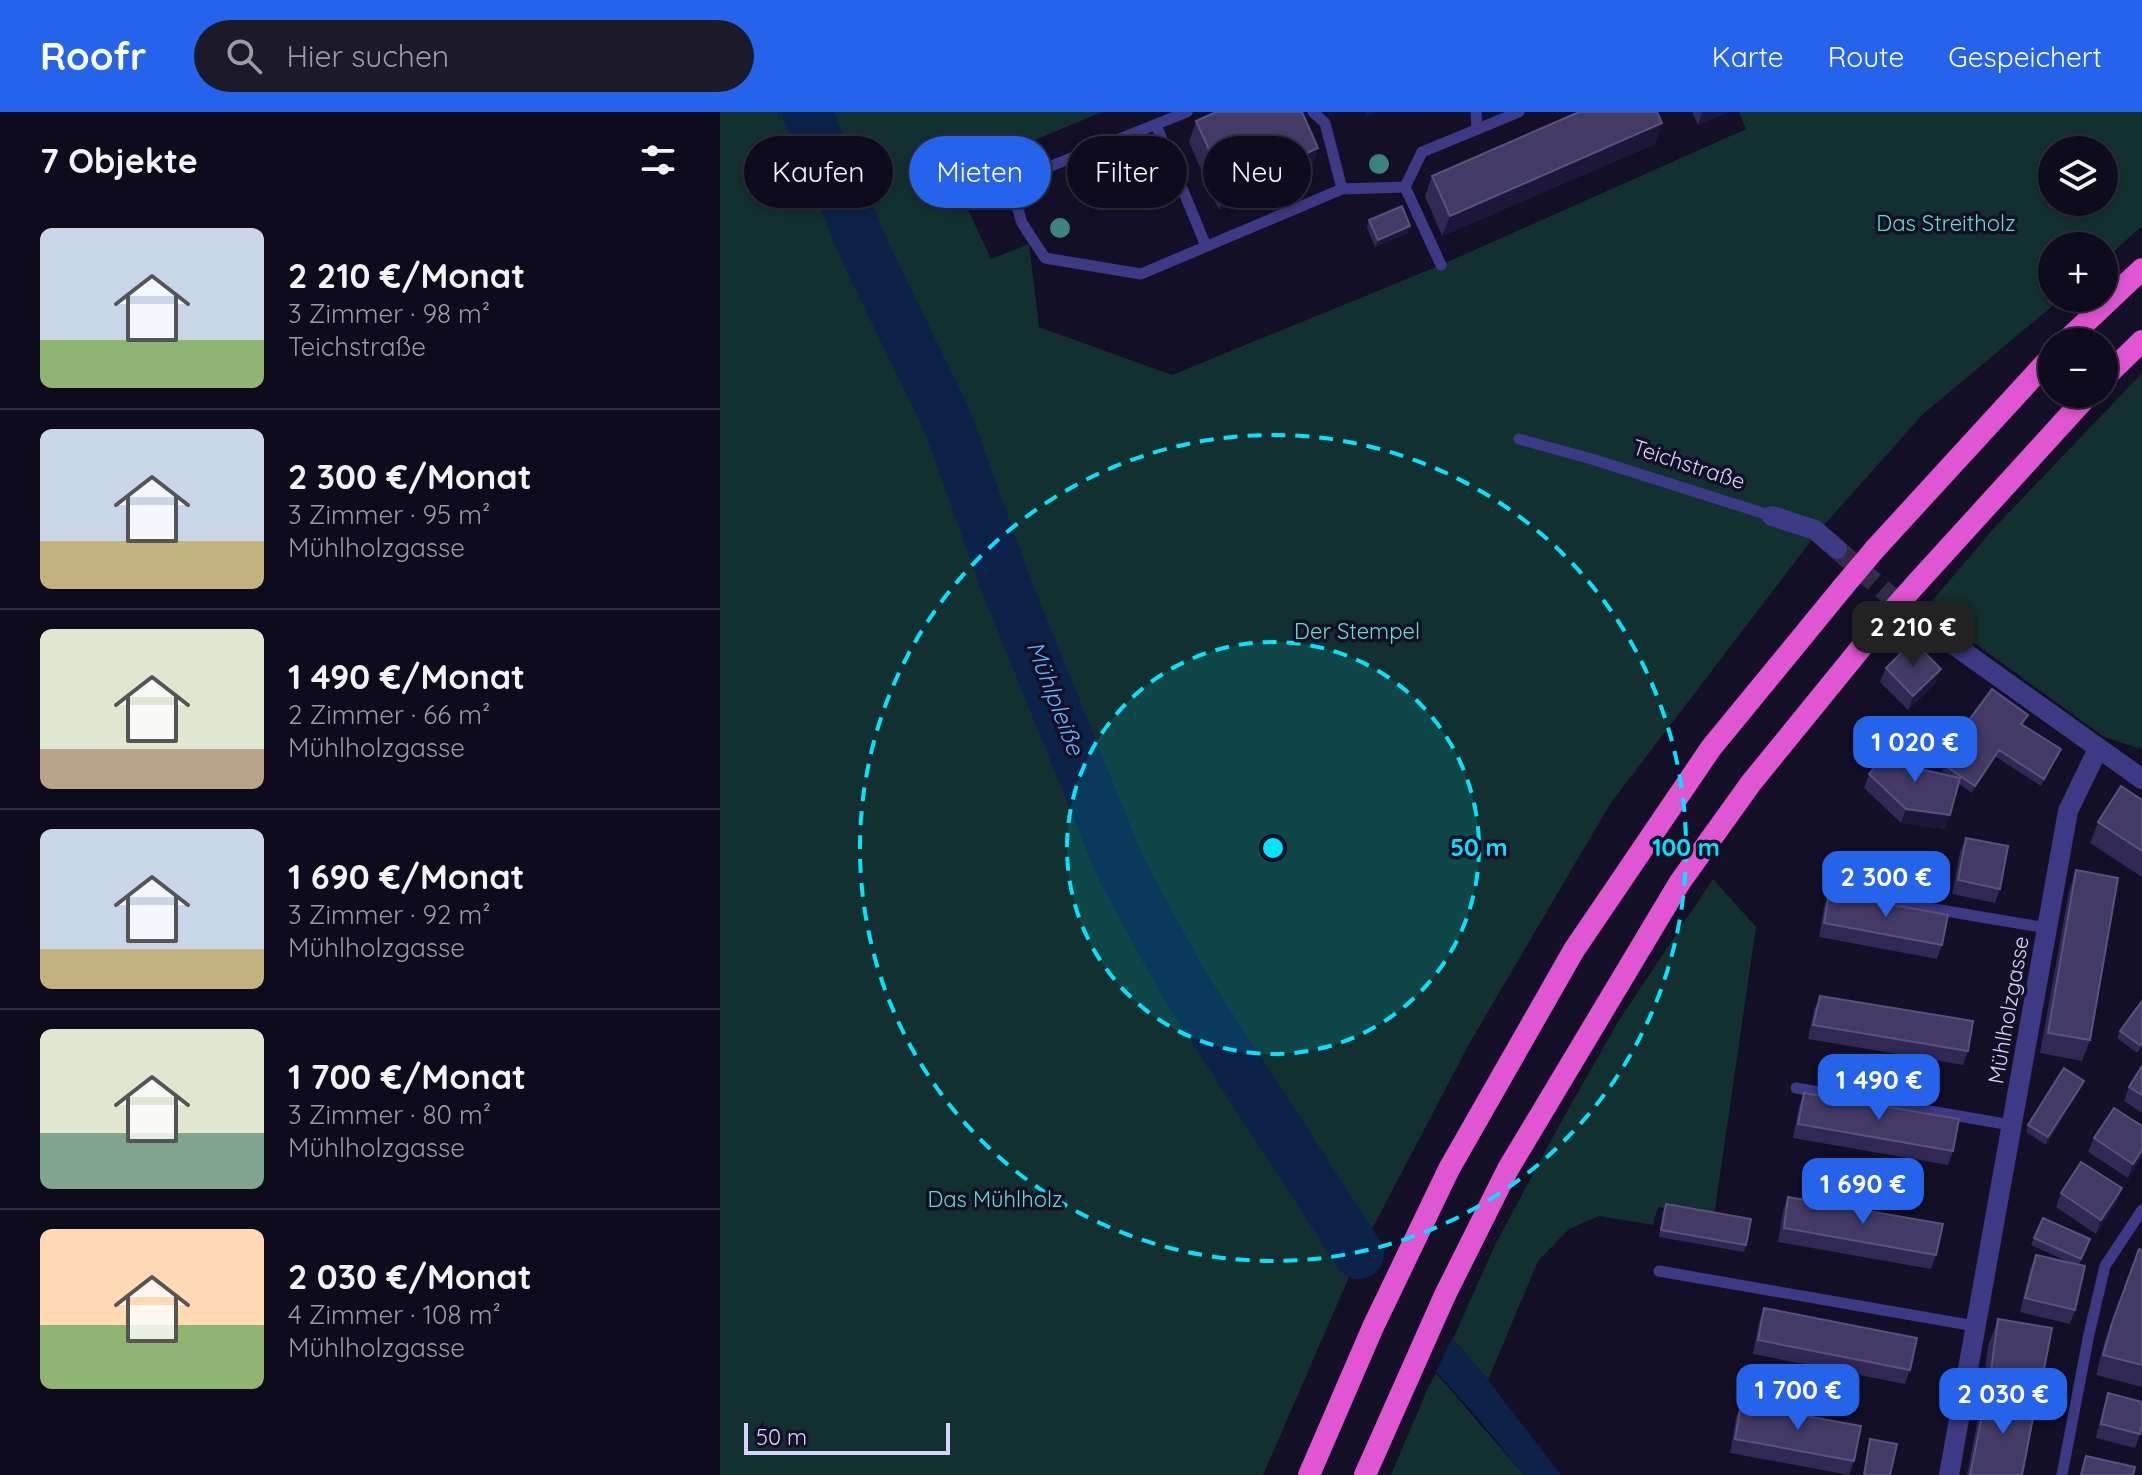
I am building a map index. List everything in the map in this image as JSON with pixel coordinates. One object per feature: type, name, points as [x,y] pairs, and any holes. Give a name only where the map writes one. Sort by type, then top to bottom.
[{"type":"highway","points":[[2080,328],[2142,269]]},
{"type":"highway","points":[[2118,364],[2142,341]]},
{"type":"highway","points":[[1309,1475],[1408,1250],[1456,1156],[1574,950],[1711,748],[1875,549],[2038,371]]},
{"type":"highway","points":[[1365,1475],[1445,1295],[1508,1169],[1680,882],[1751,783],[1882,622],[2076,408]]},
{"type":"street","name":"Teichstraße","points":[[1772,516],[1815,530],[1837,549]]},
{"type":"street","points":[[1908,612],[2142,779]]},
{"type":"street","name":"Mühlholzgasse","points":[[1949,1475],[2068,811],[2098,749]]},
{"type":"lane","points":[[1187,112],[1031,174],[1012,190],[1022,223],[1045,258],[1141,274],[1342,189],[1405,187]]},
{"type":"lane","points":[[1313,112],[1325,123],[1342,189]]},
{"type":"lane","points":[[1476,112],[1477,129]]},
{"type":"lane","points":[[1405,187],[1422,152],[1519,112]]},
{"type":"lane","points":[[1156,125],[1206,246]]},
{"type":"lane","points":[[1405,187],[1441,265]]},
{"type":"lane","name":"Teichstraße","points":[[1519,439],[1772,516]]},
{"type":"lane","points":[[1828,891],[2047,928]]},
{"type":"lane","points":[[1796,1088],[2011,1125]]},
{"type":"lane","points":[[2062,1475],[2105,1266],[2142,1210]]},
{"type":"lane","points":[[1659,1271],[1975,1326]]},
{"type":"green space","points":[[720,112],[1102,112],[1045,136],[909,136],[909,208],[967,208],[991,259],[1029,244],[1039,327],[1172,375],[1441,265],[1746,129],[1739,112],[2142,112],[2142,226],[2118,247],[2118,232],[2038,232],[2038,312],[2045,312],[1923,414],[1817,533],[1610,804],[1469,1044],[1359,1254],[1263,1475],[720,1475]]},
{"type":"green space","points":[[2142,373],[2142,749],[2104,737],[1926,608],[1995,527],[2109,408],[2118,408],[2118,398]]},
{"type":"green space","points":[[1713,879],[1756,927],[1714,1216],[1658,1207],[1653,1225],[1599,1216],[1569,1229],[1538,1261],[1488,1380],[1453,1339],[1495,1245],[1618,1022]]},
{"type":"green space","points":[[1436,1373],[1524,1475],[1391,1475]]},
{"type":"water","points":[[1328,1186],[1362,1232],[1488,1380],[1561,1475],[1524,1475],[1475,1415],[1342,1266]]},
{"type":"pier","points":[[1372,1237],[1454,1334],[1434,1376],[1350,1281]]},
{"type":"building","points":[[1216,112],[1302,112],[1318,148],[1311,151],[1311,136],[1203,136],[1196,121]]},
{"type":"building","points":[[1579,112],[1657,112],[1662,123],[1450,216],[1432,176]]},
{"type":"building","points":[[1402,206],[1410,226],[1378,240],[1369,220]]},
{"type":"building","points":[[1913,641],[1941,669],[1913,696],[1886,668]]},
{"type":"building","points":[[1992,689],[2028,715],[2021,724],[2061,749],[2044,779],[1999,750],[1975,786],[1944,765],[1968,729],[1964,727]]},
{"type":"building","points":[[1894,745],[1920,769],[1960,778],[1950,815],[1906,809],[1869,774]]},
{"type":"building","points":[[2121,786],[2142,800],[2142,851],[2098,822]]},
{"type":"building","points":[[1966,838],[2008,846],[2000,889],[1958,880]]},
{"type":"building","points":[[2076,870],[2118,878],[2090,1040],[2048,1033]]},
{"type":"building","points":[[1829,893],[1948,915],[1942,945],[1824,923]]},
{"type":"building","points":[[1820,996],[1973,1021],[1968,1051],[1813,1025]]},
{"type":"building","points":[[2142,1001],[2142,1042],[2140,1045],[2120,1031]]},
{"type":"building","points":[[2142,1066],[2142,1095],[2129,1087]]},
{"type":"building","points":[[2064,1068],[2084,1081],[2048,1137],[2028,1125]]},
{"type":"building","points":[[1804,1093],[1959,1119],[1953,1151],[1798,1124]]},
{"type":"building","points":[[2114,1108],[2142,1126],[2142,1150],[2133,1164],[2094,1138]]},
{"type":"building","points":[[2081,1162],[2122,1188],[2101,1220],[2061,1193]]},
{"type":"building","points":[[1788,1197],[1943,1224],[1936,1255],[1784,1228]]},
{"type":"building","points":[[1666,1204],[1751,1219],[1746,1245],[1661,1230]]},
{"type":"building","points":[[2043,1218],[2090,1239],[2081,1259],[2034,1238]]},
{"type":"building","points":[[2139,1249],[2142,1250],[2142,1365],[2103,1355]]},
{"type":"building","points":[[2036,1255],[2085,1266],[2075,1310],[2025,1298]]},
{"type":"building","points":[[1764,1308],[1917,1338],[1910,1370],[1758,1340]]},
{"type":"building","points":[[1998,1319],[2052,1328],[2039,1395],[1989,1386]]},
{"type":"building","points":[[1987,1392],[2036,1402],[2022,1475],[1970,1475]]},
{"type":"building","points":[[2108,1393],[2142,1402],[2140,1434],[2101,1424]]},
{"type":"building","points":[[1741,1404],[1861,1426],[1854,1461],[1735,1439]]},
{"type":"building","points":[[1870,1439],[1897,1444],[1890,1475],[1864,1475]]},
{"type":"building","points":[[2086,1456],[2135,1467],[2133,1475],[2081,1475]]},
{"type":"waterway","name":"Mühlpleiße","points":[[807,112],[865,252],[947,420],[1004,579],[1120,867],[1183,983],[1359,1254]]},
{"type":"tunnel","points":[[1837,549],[1908,612]]},
{"type":"park label","name":"Das Streitholz","points":[[1946,223]]},
{"type":"park label","name":"Der Stempel","points":[[1357,631]]},
{"type":"park label","name":"Das Mühlholz","points":[[995,1199]]}]
